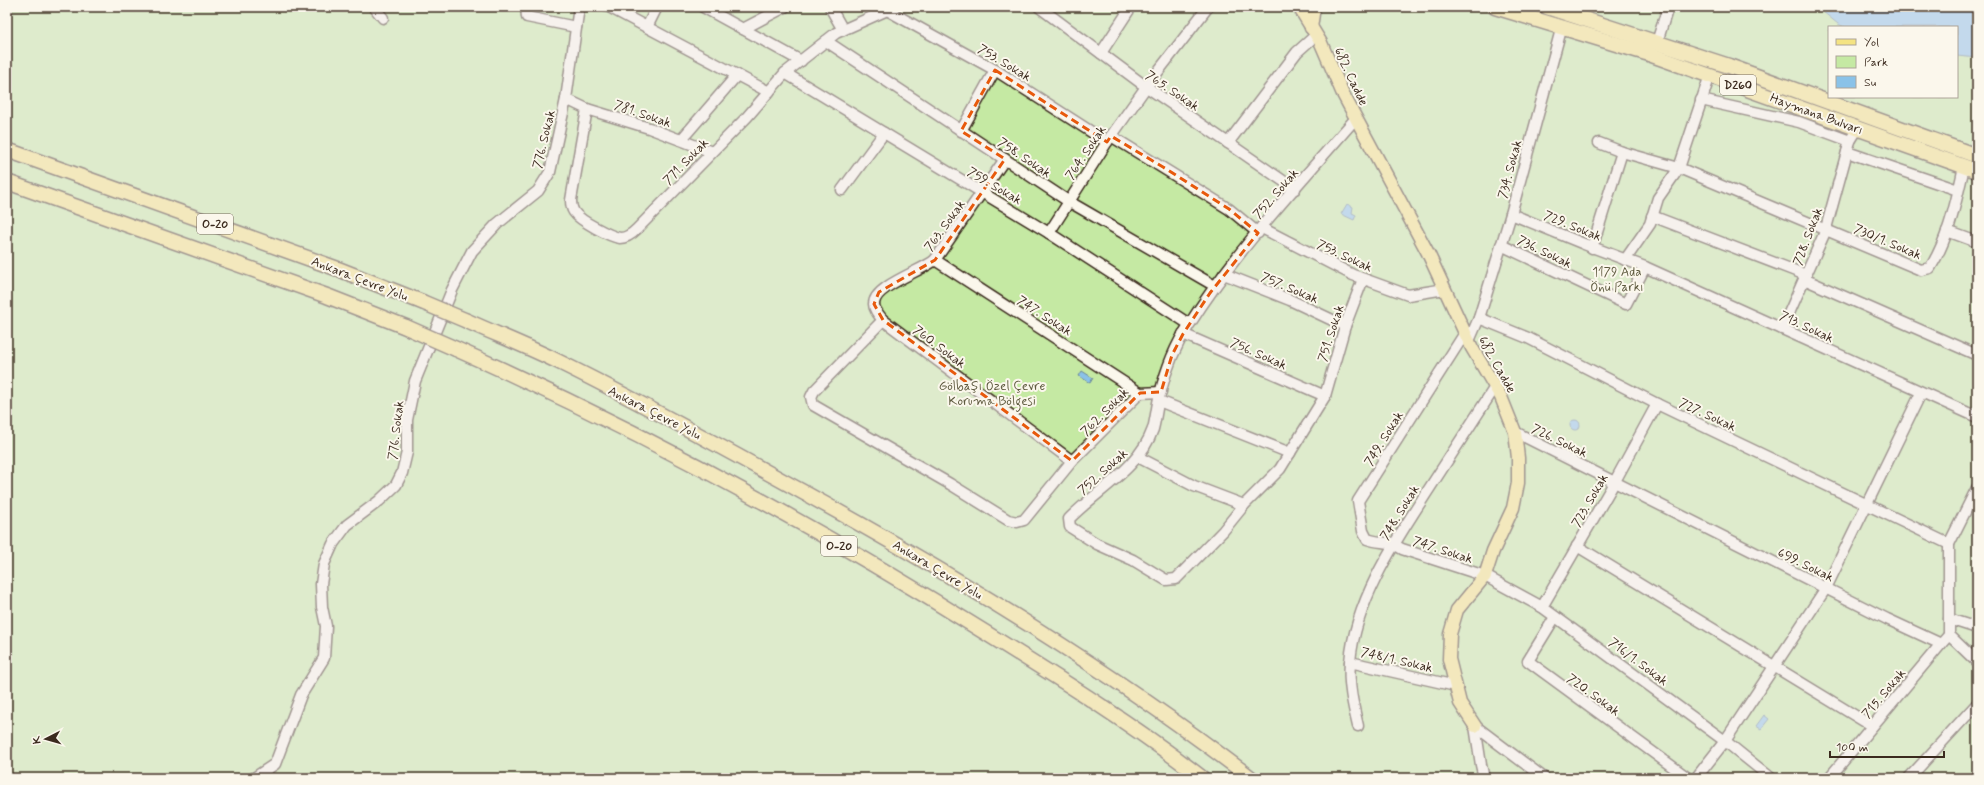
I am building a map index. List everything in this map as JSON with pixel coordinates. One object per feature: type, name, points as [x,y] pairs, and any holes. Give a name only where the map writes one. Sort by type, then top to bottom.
[{"type":"highway","name":"Haymana Bulvarı","points":[[1495,7],[1562,26],[1757,92],[1970,169]]},
{"type":"highway","name":"Haymana Bulvarı","points":[[1547,7],[1729,66],[1977,156]]},
{"type":"highway","name":"Ankara Çevre Yolu","points":[[7,150],[308,258],[422,302],[558,362],[719,445],[898,544],[1065,646],[1178,723],[1251,778]]},
{"type":"highway","name":"O-20","points":[[7,182],[304,288],[406,327],[546,389],[657,446],[882,570],[1087,697],[1202,778]]},
{"type":"main road","name":"682. Cadde","points":[[1299,7],[1321,43],[1343,94],[1428,253],[1467,337],[1501,397],[1514,432],[1518,458],[1518,483],[1513,508],[1493,551],[1485,576],[1457,610],[1450,634],[1449,659],[1460,703],[1475,726]]},
{"type":"main road","points":[[1313,31],[1314,7]]},
{"type":"street","points":[[374,7],[383,18]]},
{"type":"street","points":[[526,7],[527,17],[576,27]]},
{"type":"street","name":"776. Sokak","points":[[254,778],[274,764],[301,695],[324,658],[326,626],[322,607],[321,584],[324,564],[330,549],[347,525],[379,501],[396,485],[402,473],[407,452],[407,420],[416,381],[452,290],[472,251],[497,224],[538,191],[550,172],[566,99],[579,7]]},
{"type":"street","points":[[609,7],[769,92]]},
{"type":"street","points":[[647,27],[657,7]]},
{"type":"street","points":[[703,7],[801,61]]},
{"type":"street","points":[[743,29],[785,7]]},
{"type":"street","points":[[830,7],[843,30]]},
{"type":"street","name":"765. Sokak","points":[[1039,7],[1146,87],[1295,189]]},
{"type":"street","points":[[1101,53],[1131,7]]},
{"type":"street","name":"764. Sokak","points":[[1049,233],[1068,201],[1109,139],[1146,87],[1208,7]]},
{"type":"street","points":[[1657,42],[1668,7]]},
{"type":"street","name":"771. Sokak","points":[[587,108],[571,204],[578,217],[614,236],[623,237],[632,234],[786,73],[826,41],[843,30],[890,8]]},
{"type":"street","name":"753. Sokak","points":[[890,8],[1229,209],[1260,230],[1353,276],[1408,295],[1445,289]]},
{"type":"street","name":"734. Sokak","points":[[1479,318],[1511,214],[1562,26]]},
{"type":"street","points":[[1228,143],[1313,31]]},
{"type":"street","name":"758. Sokak","points":[[826,41],[1068,201],[1215,286]]},
{"type":"street","points":[[961,131],[995,70]]},
{"type":"street","name":"759. Sokak","points":[[786,73],[1049,233],[1189,324]]},
{"type":"street","points":[[681,140],[737,75]]},
{"type":"street","points":[[1625,260],[1650,224],[1658,198],[1679,168],[1710,76]]},
{"type":"street","points":[[1750,110],[1757,92]]},
{"type":"street","name":"781. Sokak","points":[[566,99],[587,108],[648,128],[712,152]]},
{"type":"street","points":[[1701,100],[1799,122],[1850,141]]},
{"type":"street","name":"752. Sokak","points":[[1325,396],[1280,469],[1244,505],[1223,531],[1176,579],[1166,580],[1133,560],[1097,544],[1069,524],[1069,518],[1073,514],[1118,477],[1138,457],[1152,430],[1172,355],[1189,324],[1215,286],[1260,230],[1356,118]]},
{"type":"street","name":"728. Sokak","points":[[1782,328],[1826,229],[1850,141],[1858,128]]},
{"type":"street","points":[[842,190],[884,133]]},
{"type":"street","points":[[1599,143],[1622,152],[1679,168],[1826,229]]},
{"type":"street","points":[[1592,248],[1622,152]]},
{"type":"street","points":[[1847,152],[1958,190]]},
{"type":"street","name":"763. Sokak","points":[[874,304],[879,292],[925,268],[935,260],[983,193],[1005,159]]},
{"type":"street","name":"730/1. Sokak","points":[[1826,229],[1921,270],[1930,268],[1937,257],[1947,231],[1958,190],[1970,169]]},
{"type":"street","name":"729. Sokak","points":[[1511,214],[1592,248],[1625,260]]},
{"type":"street","points":[[1652,216],[1805,277],[1977,355]]},
{"type":"street","points":[[1947,231],[1977,242]]},
{"type":"street","name":"736. Sokak","points":[[1501,245],[1626,304],[1645,267]]},
{"type":"street","name":"747. Sokak","points":[[935,260],[1140,393]]},
{"type":"street","name":"713. Sokak","points":[[1625,260],[1645,267],[1782,328],[1921,393],[1977,417]]},
{"type":"street","name":"757. Sokak","points":[[1224,274],[1290,300],[1344,326]]},
{"type":"street","name":"751. Sokak","points":[[1325,396],[1344,326],[1363,279]]},
{"type":"street","name":"760. Sokak","points":[[874,304],[876,311],[883,320],[1072,461]]},
{"type":"street","points":[[1467,337],[1479,318]]},
{"type":"street","name":"727. Sokak","points":[[1479,318],[1528,338],[1657,404],[1949,544]]},
{"type":"street","name":"762. Sokak","points":[[883,320],[814,391],[811,397],[814,405],[944,480],[1011,522],[1024,520],[1072,461],[1140,393],[1160,396]]},
{"type":"street","name":"756. Sokak","points":[[1183,334],[1325,396]]},
{"type":"street","name":"749. Sokak","points":[[1394,543],[1367,539],[1363,531],[1358,501],[1467,337]]},
{"type":"street","name":"748. Sokak","points":[[1350,662],[1351,644],[1366,600],[1394,543],[1495,387]]},
{"type":"street","points":[[1696,778],[1725,741],[1826,588],[1921,393]]},
{"type":"street","points":[[1160,396],[1290,453]]},
{"type":"street","name":"723. Sokak","points":[[1542,607],[1614,483],[1657,404]]},
{"type":"street","name":"726. Sokak","points":[[1514,432],[1594,471],[1614,483]]},
{"type":"street","points":[[1138,457],[1194,486],[1244,505]]},
{"type":"street","name":"699. Sokak","points":[[1614,483],[1887,619],[1942,644]]},
{"type":"street","points":[[1942,644],[1949,634],[1949,544],[1977,488]]},
{"type":"street","name":"747. Sokak","points":[[1394,543],[1402,549],[1485,576]]},
{"type":"street","points":[[1577,546],[1872,726]]},
{"type":"street","name":"716/1. Sokak","points":[[1485,576],[1542,607],[1725,741],[1771,778]]},
{"type":"street","name":"720. Sokak","points":[[1555,617],[1528,661],[1688,778]]},
{"type":"street","points":[[1949,619],[1977,628]]},
{"type":"street","points":[[1949,634],[1977,662]]},
{"type":"street","name":"715. Sokak","points":[[1829,778],[1942,644]]},
{"type":"street","name":"748/1. Sokak","points":[[1358,726],[1351,696],[1349,674],[1350,662],[1456,686]]},
{"type":"street","points":[[1909,778],[1977,704]]},
{"type":"street","points":[[1475,726],[1484,778]]},
{"type":"street","points":[[1475,726],[1544,778]]},
{"type":"highlighted area","points":[[995,70],[1107,142],[1111,136],[1163,167],[1229,209],[1258,233],[1210,293],[1183,334],[1172,355],[1161,392],[1140,393],[1072,461],[883,320],[874,304],[879,292],[935,260],[1005,159],[961,131]]},
{"type":"green space","name":"Gölbaşı Özel Çevre Koruma Bölgesi","points":[[7,7],[1977,7],[1977,778],[7,778]]},
{"type":"water","points":[[1817,7],[1977,7],[1977,58],[1958,56],[1958,26],[1843,26]]},
{"type":"water","points":[[1347,204],[1353,207],[1352,213],[1356,215],[1354,220],[1341,214]]},
{"type":"water","points":[[1082,371],[1093,378],[1090,383],[1079,376]]},
{"type":"water","points":[[1575,420],[1580,425],[1575,430],[1570,425]]},
{"type":"water","points":[[1764,715],[1769,719],[1761,729],[1756,726]]},
{"type":"park label","name":"1179 Ada Önü Parkı","points":[[1617,278]]}]
